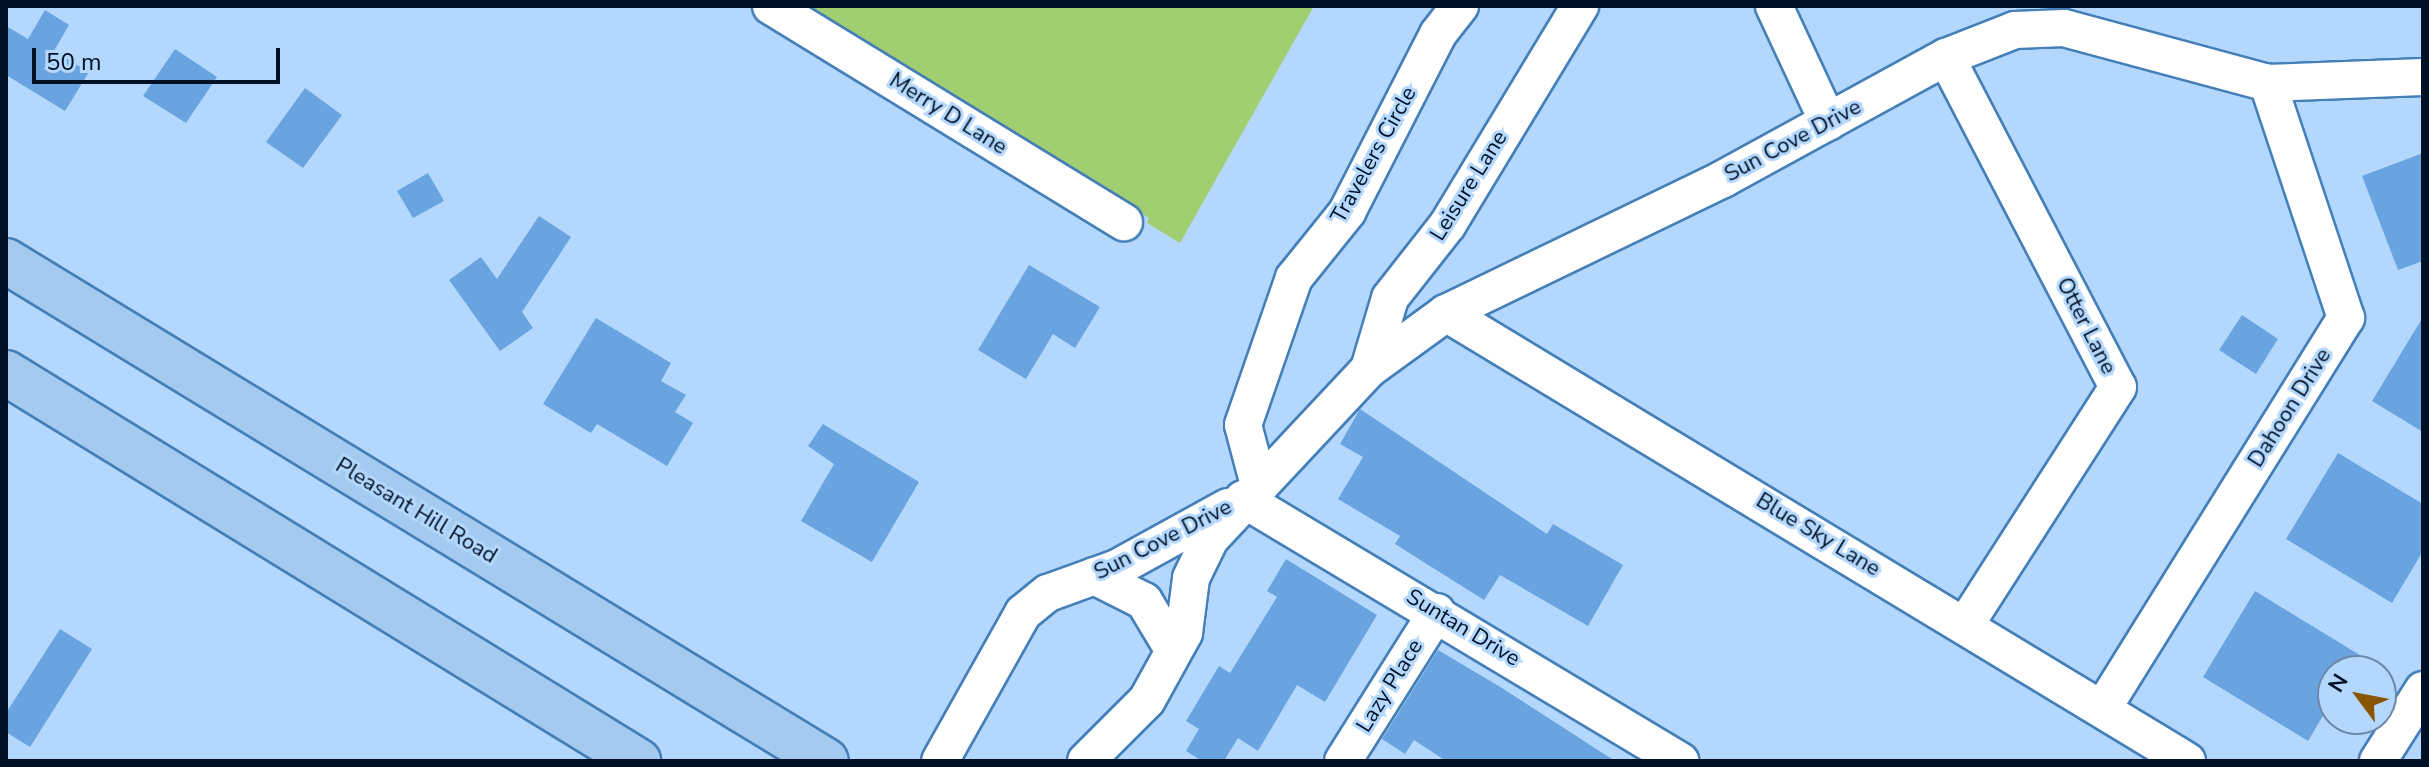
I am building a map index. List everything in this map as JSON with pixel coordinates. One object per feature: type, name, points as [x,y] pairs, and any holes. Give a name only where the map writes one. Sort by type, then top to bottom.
[{"type":"main road","name":"Pleasant Hill Road","points":[[6,261],[826,761]]},
{"type":"main road","points":[[6,373],[638,761]]},
{"type":"street","name":"Merry D Lane","points":[[771,6],[1124,222]]},
{"type":"street","name":"Travelers Circle","points":[[1251,492],[1243,425],[1294,278],[1347,212],[1438,34],[1460,6]]},
{"type":"street","name":"Leisure Lane","points":[[1369,369],[1390,298],[1448,224],[1580,6]]},
{"type":"street","points":[[1774,6],[1828,122]]},
{"type":"street","name":"Sun Cove Drive","points":[[1086,761],[1147,700],[1184,633],[1191,578],[1210,539],[1369,369],[1446,313],[1723,179],[1946,57],[2015,30],[2064,28],[2268,83],[2423,77]]},
{"type":"street","name":"Otter Lane","points":[[1946,57],[2118,387],[1966,624]]},
{"type":"street","name":"Dahoon Drive","points":[[2103,708],[2346,318],[2268,83]]},
{"type":"street","name":"Blue Sky Lane","points":[[1446,313],[1966,624],[2187,761]]},
{"type":"street","name":"Sun Cove Drive","points":[[940,761],[1023,613],[1048,593],[1094,576],[1251,492]]},
{"type":"street","name":"Suntan Drive","points":[[1251,492],[1664,757]]},
{"type":"street","points":[[1094,576],[1144,601],[1174,651]]},
{"type":"street","name":"Lazy Place","points":[[1343,761],[1437,612]]},
{"type":"street","points":[[2378,761],[2423,690]]},
{"type":"green space","points":[[803,6],[1314,6],[1180,243],[1147,223],[1149,218]]},
{"type":"building","points":[[45,10],[69,25],[54,51],[89,72],[65,111],[6,75],[6,26],[28,39]]},
{"type":"building","points":[[175,49],[217,77],[186,123],[143,96]]},
{"type":"building","points":[[305,88],[342,115],[303,168],[266,142]]},
{"type":"building","points":[[2423,153],[2423,261],[2398,270],[2362,176]]},
{"type":"building","points":[[428,173],[444,201],[413,218],[397,191]]},
{"type":"building","points":[[539,216],[571,237],[522,312],[533,328],[500,351],[449,280],[481,257],[497,279]]},
{"type":"building","points":[[1029,265],[1100,307],[1075,348],[1053,334],[1026,379],[978,350]]},
{"type":"building","points":[[2242,315],[2278,339],[2256,374],[2219,350]]},
{"type":"building","points":[[2423,317],[2423,432],[2372,401]]},
{"type":"building","points":[[596,318],[671,363],[661,381],[686,395],[675,412],[693,423],[667,466],[597,424],[591,433],[543,404]]},
{"type":"building","points":[[1360,409],[1547,534],[1553,524],[1623,565],[1588,626],[1500,575],[1484,600],[1395,544],[1400,536],[1338,499],[1363,457],[1340,444]]},
{"type":"building","points":[[823,424],[919,482],[872,562],[801,521],[834,464],[808,446]]},
{"type":"building","points":[[2338,453],[2423,504],[2423,551],[2392,603],[2286,539]]},
{"type":"building","points":[[1286,559],[1377,615],[1325,702],[1297,685],[1258,751],[1238,738],[1224,761],[1202,761],[1186,751],[1199,729],[1186,721],[1219,666],[1230,673],[1277,597],[1267,591]]},
{"type":"building","points":[[2255,591],[2360,655],[2317,655],[2317,726],[2308,741],[2203,677]]},
{"type":"building","points":[[60,629],[92,649],[30,747],[6,732],[6,713]]},
{"type":"building","points":[[1438,650],[1615,761],[1446,761],[1414,740],[1405,754],[1382,739]]}]
